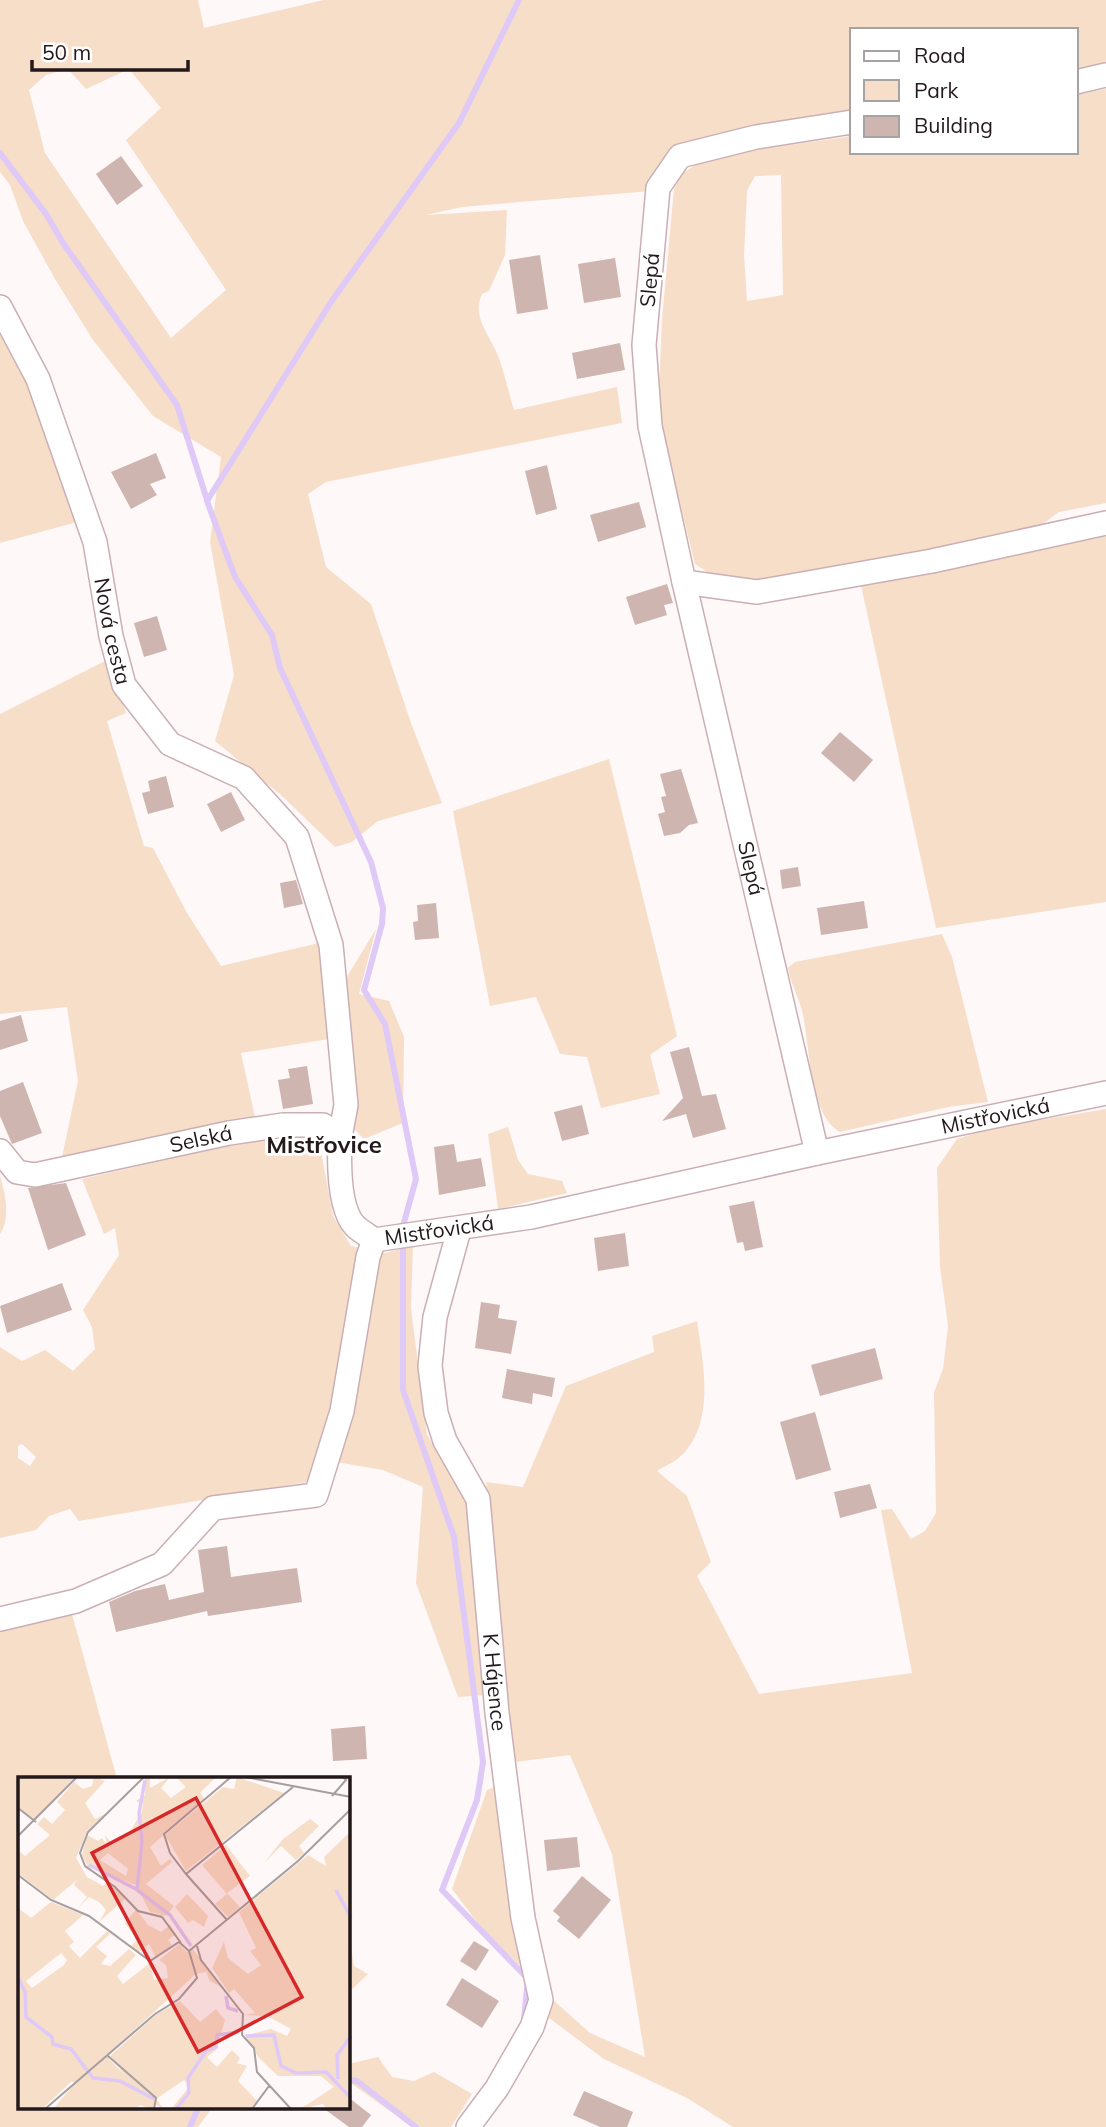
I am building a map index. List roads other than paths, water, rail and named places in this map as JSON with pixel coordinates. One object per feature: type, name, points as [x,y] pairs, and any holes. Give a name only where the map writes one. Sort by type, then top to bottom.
[{"type":"street","points":[[1078,82],[1106,75]]},
{"type":"street","name":"Slepá","points":[[817,1153],[650,426],[644,345],[658,188],[680,156],[756,137],[850,122]]},
{"type":"street","name":"Nová cesta","points":[[0,307],[38,379],[95,542],[111,636],[124,685],[170,744],[244,778],[297,837],[331,946],[346,1105],[340,1137]]},
{"type":"street","points":[[684,583],[757,592],[932,561],[1106,523]]},
{"type":"street","name":"Mistřovická","points":[[0,1619],[76,1601],[162,1564],[213,1508],[316,1495],[342,1411],[368,1257],[393,1237],[459,1230],[643,1193],[817,1153],[1106,1093]]},
{"type":"street","name":"Selská","points":[[0,1151],[17,1172],[35,1175],[229,1133],[283,1125],[323,1125],[340,1137]]},
{"type":"street","points":[[340,1137],[338,1166],[343,1197],[353,1225],[393,1237]]},
{"type":"street","name":"K Hájence","points":[[459,1230],[435,1317],[430,1366],[436,1413],[445,1441],[478,1499],[497,1713],[521,1904],[541,2000],[532,2027],[496,2088],[468,2127]]},
{"type":"waterway","points":[[519,0],[459,123],[331,302],[207,501],[235,577],[272,635],[280,668],[371,862],[383,908],[382,924],[364,990],[385,1024],[416,1179],[403,1226],[403,1390],[454,1537],[483,1762],[477,1800],[442,1890],[528,1979],[524,2019]]},
{"type":"waterway","points":[[0,153],[46,214],[63,243],[177,405],[207,500]]},
{"type":"waterway","points":[[350,2080],[357,2081],[416,2127]]},
{"type":"waterway","points":[[190,2127],[197,2110]]},
{"type":"district","name":"Mistřovice","points":[[324,1145]]}]
